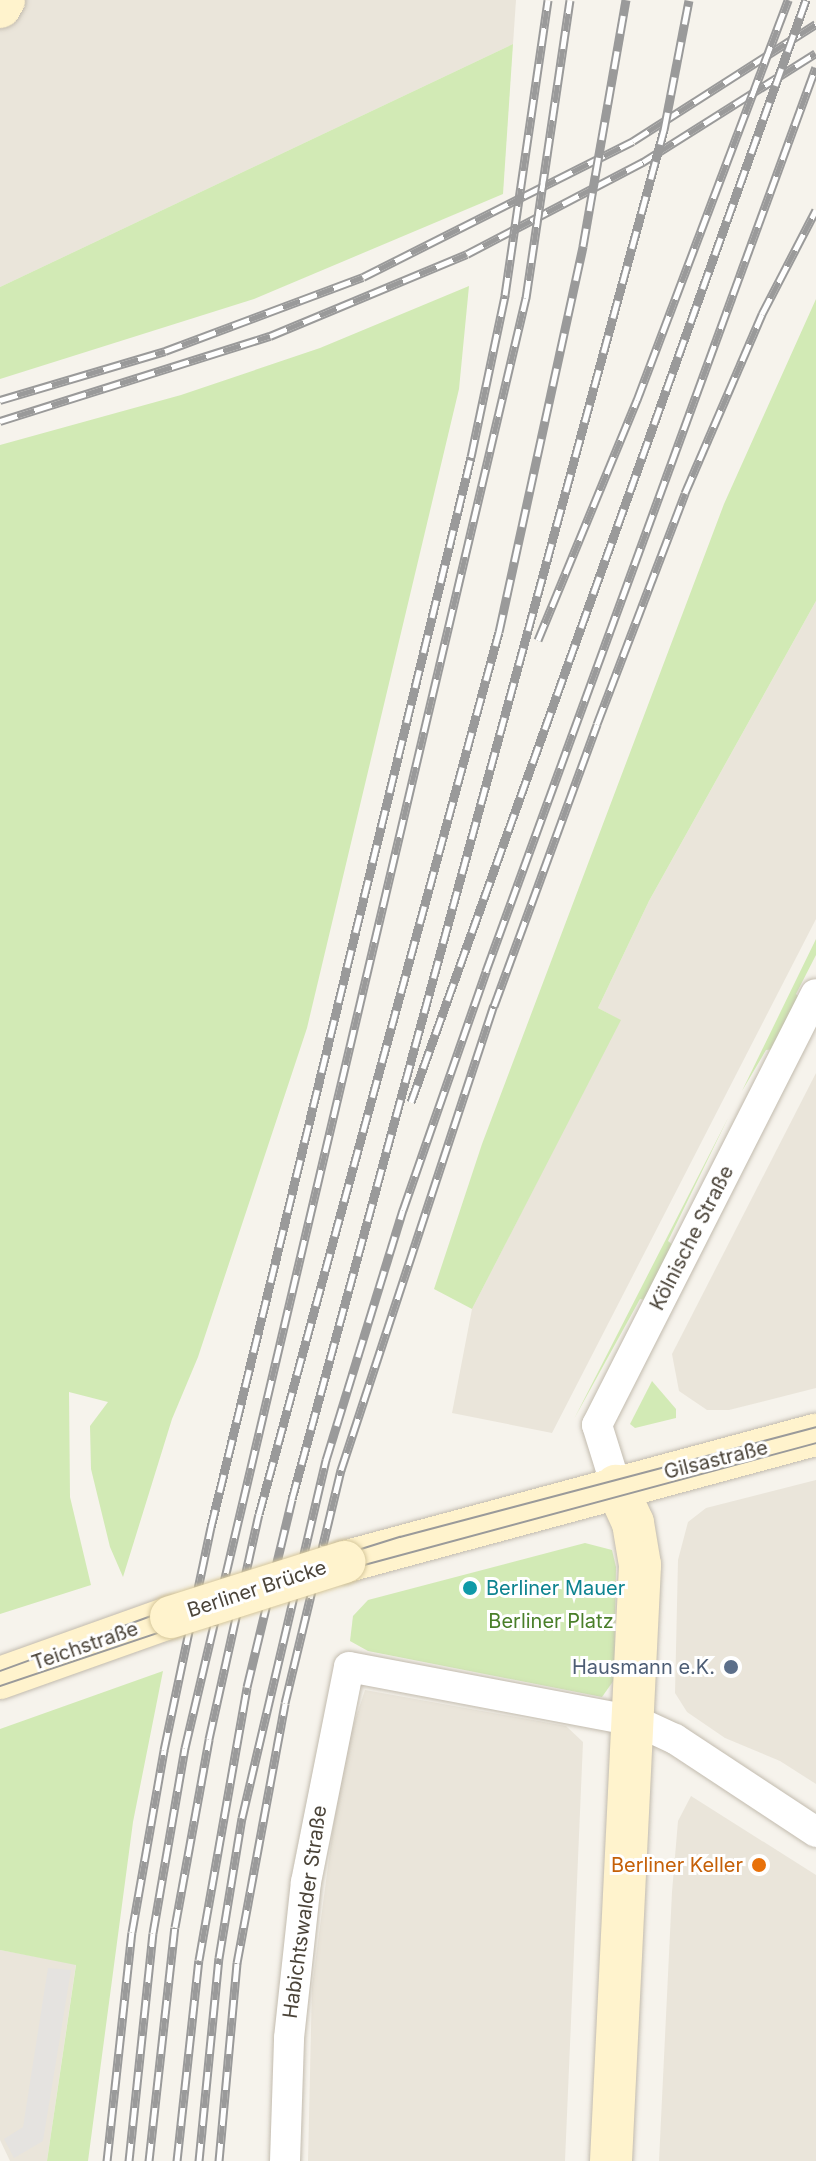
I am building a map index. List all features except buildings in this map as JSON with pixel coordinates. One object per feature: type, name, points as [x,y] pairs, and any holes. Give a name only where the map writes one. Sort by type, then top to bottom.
[{"type":"main road","points":[[0,7],[4,0]]},
{"type":"main road","name":"Gilsastraße","points":[[616,1486],[816,1435]]},
{"type":"main road","points":[[611,2161],[636,1721],[640,1565],[633,1523],[616,1486]]},
{"type":"main road","name":"Berliner Brücke","points":[[171,1617],[344,1562],[616,1486]]},
{"type":"main road","name":"Teichstraße","points":[[0,1678],[171,1617]]},
{"type":"street","name":"Kölnische Straße","points":[[616,1486],[597,1425],[816,994]]},
{"type":"street","name":"Habichtswalder Straße","points":[[285,2161],[289,2038],[306,1882],[349,1667],[636,1721]]},
{"type":"street","points":[[636,1721],[675,1739],[816,1832]]},
{"type":"shaded area","points":[[0,0],[516,0],[513,44],[0,287]]},
{"type":"shaded area","points":[[816,601],[816,919],[552,1433],[452,1413],[472,1309],[620,1020],[598,1008],[649,901]]},
{"type":"shaded area","points":[[816,1073],[816,1388],[729,1410],[707,1410],[679,1391],[672,1354]]},
{"type":"shaded area","points":[[816,1480],[816,1784],[780,1761],[725,1738],[687,1712],[675,1693],[678,1560],[688,1522],[706,1508]]},
{"type":"shaded area","points":[[365,1690],[566,1726],[583,1742],[565,2161],[308,2161],[312,1987],[342,1760]]},
{"type":"shaded area","points":[[691,1796],[816,1875],[816,2161],[659,2161],[678,1821]]},
{"type":"shaded area","points":[[0,1950],[76,1964],[47,2161],[10,2161],[0,2140]]},
{"type":"shaded area","points":[[48,1968],[71,1970],[43,2141],[14,2158],[4,2139],[23,2127]]},
{"type":"green space","points":[[513,44],[503,194],[254,299],[0,379],[0,287]]},
{"type":"green space","points":[[469,286],[459,389],[307,1028],[198,1357],[172,1419],[123,1577],[110,1547],[91,1469],[90,1426],[108,1402],[69,1392],[70,1497],[91,1585],[0,1614],[0,445],[181,395],[320,348]]},
{"type":"green space","points":[[816,299],[816,601],[649,901],[598,1008],[621,1020],[472,1309],[434,1289],[482,1144],[724,504]]},
{"type":"green space","points":[[816,939],[816,955],[796,994],[802,1000],[776,1049],[766,1050],[742,1091]]},
{"type":"green space","points":[[728,1118],[668,1241],[674,1246],[647,1300],[640,1299],[574,1419]]},
{"type":"green space","points":[[652,1381],[676,1409],[676,1418],[635,1428],[630,1424]]},
{"type":"green space","name":"Berliner Platz","points":[[585,1543],[612,1550],[616,1567],[614,1680],[602,1697],[368,1651],[350,1641],[353,1616],[368,1600]]},
{"type":"green space","points":[[163,1671],[133,1822],[88,2161],[47,2161],[76,1965],[0,1950],[0,1729]]},
{"type":"tram line","points":[[0,1671],[173,1608],[400,1537],[816,1427]]},
{"type":"tram line","points":[[0,1686],[342,1571],[816,1443]]},
{"type":"railway","points":[[107,2161],[132,1932],[164,1750],[211,1527],[471,457],[505,295],[548,0]]},
{"type":"railway","points":[[129,2161],[153,1933],[185,1748],[526,298],[570,0]]},
{"type":"railway","points":[[149,2161],[175,1927],[209,1739],[259,1514],[499,632],[583,246],[626,0]]},
{"type":"railway","points":[[177,2161],[199,1960],[247,1687],[292,1499],[664,130],[689,0]]},
{"type":"railway","points":[[538,640],[637,400],[788,0]]},
{"type":"railway","points":[[411,1102],[806,0]]},
{"type":"railway","points":[[0,400],[165,351],[363,277],[633,141],[816,24]]},
{"type":"railway","points":[[0,421],[270,336],[467,254],[643,162],[816,53]]},
{"type":"railway","points":[[199,2161],[219,1958],[242,1818],[326,1460],[403,1210],[486,971],[816,67]]},
{"type":"railway","points":[[219,2161],[237,1963],[285,1703],[341,1470],[494,1006],[597,724],[685,493],[762,314],[816,210]]},
{"type":"place","name":"Berliner Mauer","points":[[470,1588]]},
{"type":"place","name":"Hausmann e.K.","points":[[731,1667]]},
{"type":"place","name":"Berliner Keller","points":[[759,1865]]}]
